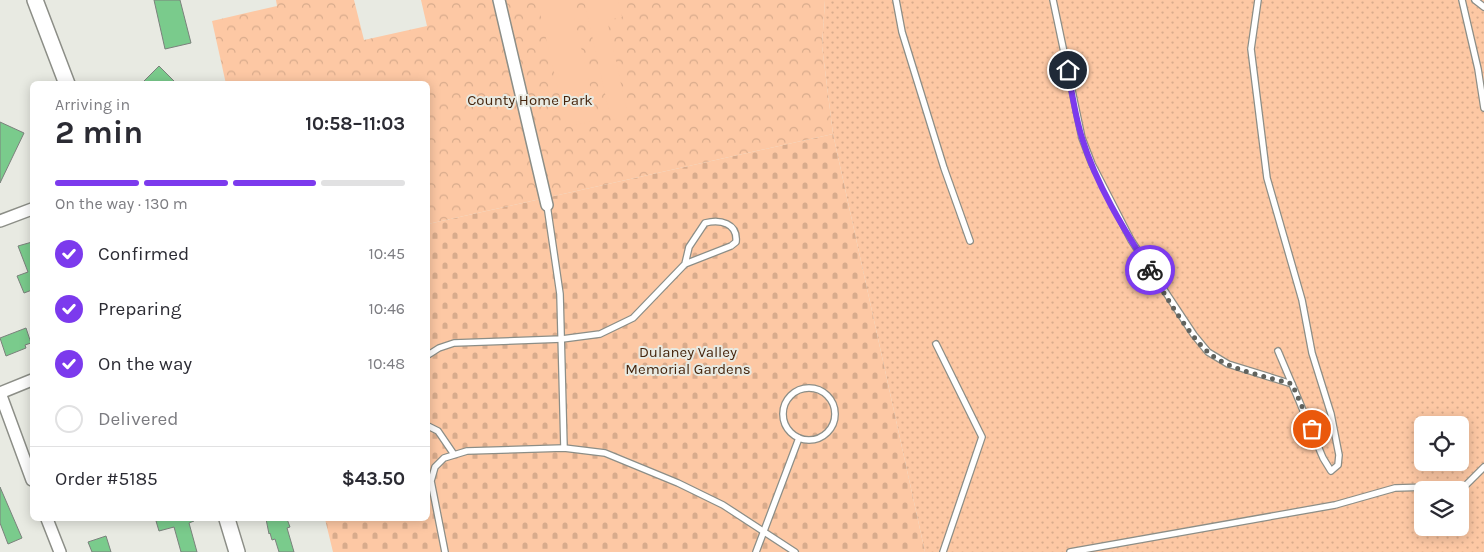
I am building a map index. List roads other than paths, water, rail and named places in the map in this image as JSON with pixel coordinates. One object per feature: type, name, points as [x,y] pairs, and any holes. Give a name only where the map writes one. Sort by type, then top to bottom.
[{"type":"street","points":[[35,0],[66,81]]},
{"type":"street","points":[[500,0],[546,206]]},
{"type":"street","points":[[0,221],[30,210]]},
{"type":"street","points":[[30,381],[0,393],[30,475]]},
{"type":"street","points":[[48,521],[60,552]]},
{"type":"street","points":[[228,521],[237,552]]},
{"type":"lane","points":[[896,0],[902,32],[941,159],[970,241]]},
{"type":"lane","points":[[1053,0],[1082,138],[1092,164],[1131,240],[1194,335],[1208,352],[1228,364],[1292,384]]},
{"type":"lane","points":[[1258,0],[1251,49],[1267,178],[1302,300],[1312,353],[1333,423],[1339,455],[1336,469],[1331,471],[1327,467],[1278,351]]},
{"type":"lane","points":[[1462,0],[1478,69],[1484,108]]},
{"type":"lane","points":[[1475,0],[1484,6]]},
{"type":"lane","points":[[546,206],[560,294],[564,448]]},
{"type":"lane","points":[[430,355],[439,348],[454,344],[562,339],[600,334],[633,318],[686,264],[731,246],[736,242],[734,228],[725,222],[715,220],[705,223],[689,247],[686,264]]},
{"type":"lane","points":[[936,344],[982,437],[943,552]]},
{"type":"lane","points":[[817,389],[823,392],[831,402],[835,414],[834,421],[826,434],[818,439],[799,438],[791,433],[783,419],[785,404],[788,398],[800,390],[817,389]]},
{"type":"lane","points":[[430,427],[438,430],[453,453]]},
{"type":"lane","points":[[756,552],[799,438]]},
{"type":"lane","points":[[430,479],[435,468],[444,458],[453,453],[564,448],[605,454],[633,464],[723,505],[795,552]]},
{"type":"lane","points":[[1070,552],[1335,505],[1394,488],[1465,486],[1484,467]]},
{"type":"lane","points":[[430,485],[446,552]]},
{"type":"park label","name":"County Home Park","points":[[530,100]]},
{"type":"park label","name":"Dulaney Valley Memorial Gardens","points":[[688,360]]}]
